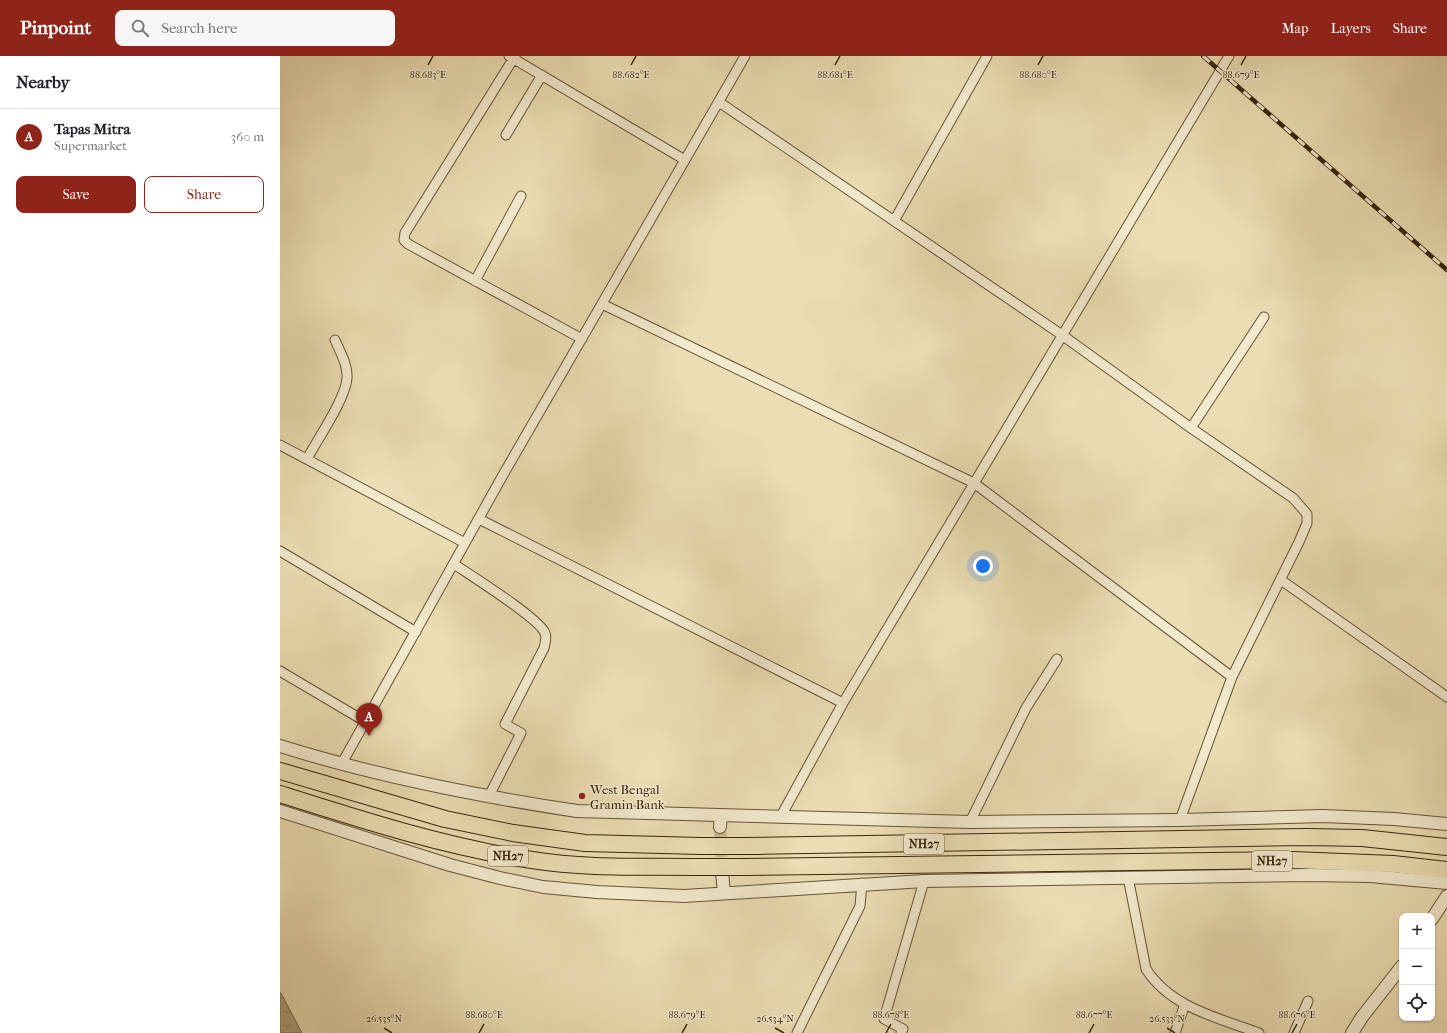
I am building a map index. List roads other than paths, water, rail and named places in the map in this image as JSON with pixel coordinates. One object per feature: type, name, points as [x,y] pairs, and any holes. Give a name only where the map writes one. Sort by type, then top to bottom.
[{"type":"highway","name":"NH27","points":[[280,771],[445,819],[513,833],[585,843],[742,846],[1307,837],[1408,841],[1447,847]]},
{"type":"highway","name":"NH27","points":[[280,794],[402,831],[482,851],[532,860],[585,866],[744,867],[1293,860],[1394,864],[1447,870]]},
{"type":"street","points":[[341,765],[465,543],[745,56]]},
{"type":"street","points":[[894,221],[987,56]]},
{"type":"street","points":[[780,816],[843,703],[1229,56]]},
{"type":"street","points":[[582,339],[408,244],[404,240],[404,236],[513,57],[685,160]]},
{"type":"street","points":[[506,135],[542,75]]},
{"type":"street","points":[[719,102],[1062,335],[1191,428],[1293,498],[1307,514],[1306,523],[1299,542],[1232,677],[1180,820]]},
{"type":"street","points":[[475,281],[521,196]]},
{"type":"street","points":[[602,304],[974,483],[1232,677]]},
{"type":"street","points":[[1191,428],[1264,317]]},
{"type":"street","points":[[306,459],[335,407],[347,380],[344,361],[335,340]]},
{"type":"street","points":[[280,445],[465,543]]},
{"type":"street","points":[[479,519],[843,703]]},
{"type":"street","points":[[280,551],[416,632]]},
{"type":"street","points":[[454,564],[494,591],[539,625],[545,633],[546,640],[544,648],[505,724],[521,733],[490,796]]},
{"type":"street","points":[[1281,580],[1447,697]]},
{"type":"street","points":[[970,822],[1026,708],[1056,659]]},
{"type":"street","points":[[280,671],[366,722]]},
{"type":"street","points":[[280,746],[341,765],[490,796],[577,811],[970,822],[1180,820],[1323,816],[1446,821]]},
{"type":"street","points":[[280,811],[450,865],[500,878],[543,887],[645,895],[684,896],[862,883],[1128,877],[1310,875],[1370,876],[1447,884]]},
{"type":"street","points":[[720,815],[720,827]]},
{"type":"street","points":[[722,872],[724,893]]},
{"type":"street","points":[[1128,877],[1146,969],[1159,986],[1185,1004],[1207,1015],[1259,1033]]},
{"type":"street","points":[[901,1033],[903,1029],[884,1019],[924,881]]},
{"type":"street","points":[[797,1033],[860,906],[862,883]]},
{"type":"street","points":[[1435,914],[1447,896]]},
{"type":"street","points":[[1352,1033],[1362,1017],[1399,970]]},
{"type":"street","points":[[1294,1033],[1308,1000]]},
{"type":"street","points":[[1174,1033],[1185,1004]]},
{"type":"water","points":[[281,993],[302,1033],[280,1033]]},
{"type":"tunnel","points":[[720,827],[722,872]]},
{"type":"railway","points":[[1203,56],[1447,270]]},
{"type":"place","name":"Tapas Mitra","points":[[369,736]]},
{"type":"place","name":"West Bengal Gramin Bank","points":[[582,796]]}]
